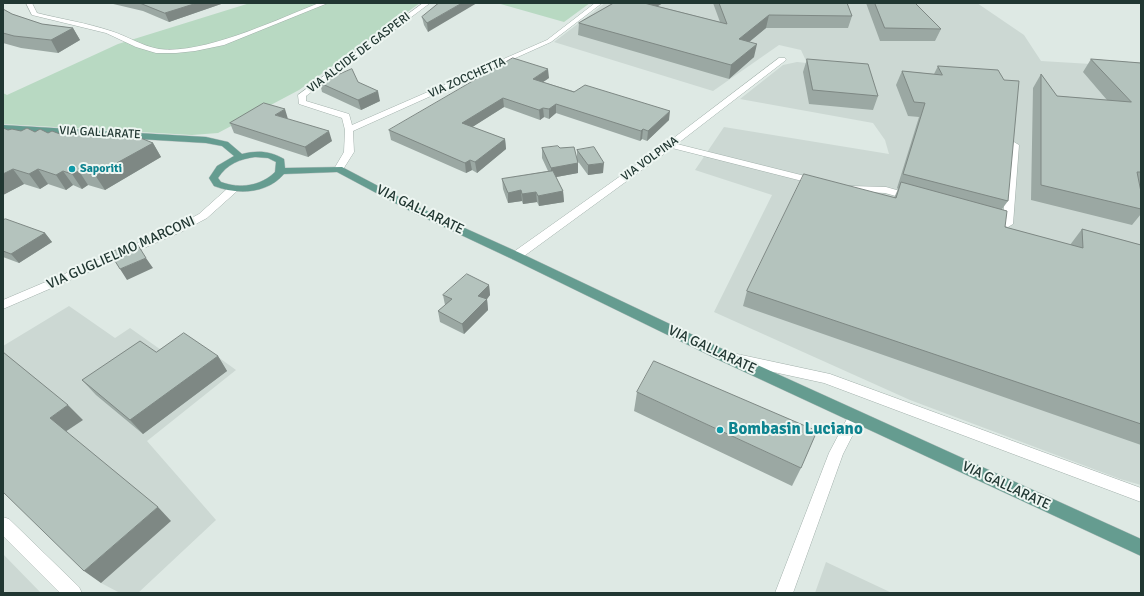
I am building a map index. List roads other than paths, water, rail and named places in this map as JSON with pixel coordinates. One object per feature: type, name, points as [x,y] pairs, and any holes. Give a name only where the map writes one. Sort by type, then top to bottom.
[{"type":"main road","name":"VIA GALLARATE","points":[[3,128],[206,140],[225,144],[240,157]]},
{"type":"main road","points":[[261,154],[270,155],[281,161],[281,171],[276,176],[261,185],[241,190],[232,190],[218,185],[215,180],[215,175],[224,165],[240,157],[261,154]]},
{"type":"main road","name":"VIA GALLARATE","points":[[339,169],[414,209],[516,256],[726,357],[1140,548]]},
{"type":"main road","points":[[281,171],[339,169]]},
{"type":"street","points":[[29,3],[34,14],[108,32],[139,45],[159,50],[176,51],[221,43],[325,3]]},
{"type":"street","name":"VIA ALCIDE DE GASPERI","points":[[339,169],[349,152],[349,130],[346,116],[302,102],[302,95],[384,33],[427,3]]},
{"type":"street","name":"VIA ZOCCHETTA","points":[[349,130],[549,41],[580,19],[598,3]]},
{"type":"street","name":"VIA VOLPINA","points":[[516,256],[670,145],[782,60]]},
{"type":"street","points":[[670,145],[826,184]]},
{"type":"street","points":[[978,216],[1008,224],[1014,145]]},
{"type":"street","points":[[841,187],[848,189],[886,190],[916,199]]},
{"type":"street","name":"VIA GUGLIELMO MARCONI","points":[[3,305],[177,230],[203,216],[232,190]]},
{"type":"street","points":[[726,357],[825,378],[1141,495]]},
{"type":"street","points":[[784,593],[836,453],[855,417]]},
{"type":"street","points":[[3,525],[73,593]]},
{"type":"place","name":"Saporiti","points":[[72,169]]},
{"type":"place","name":"Bombasin Luciano","points":[[720,430]]}]
